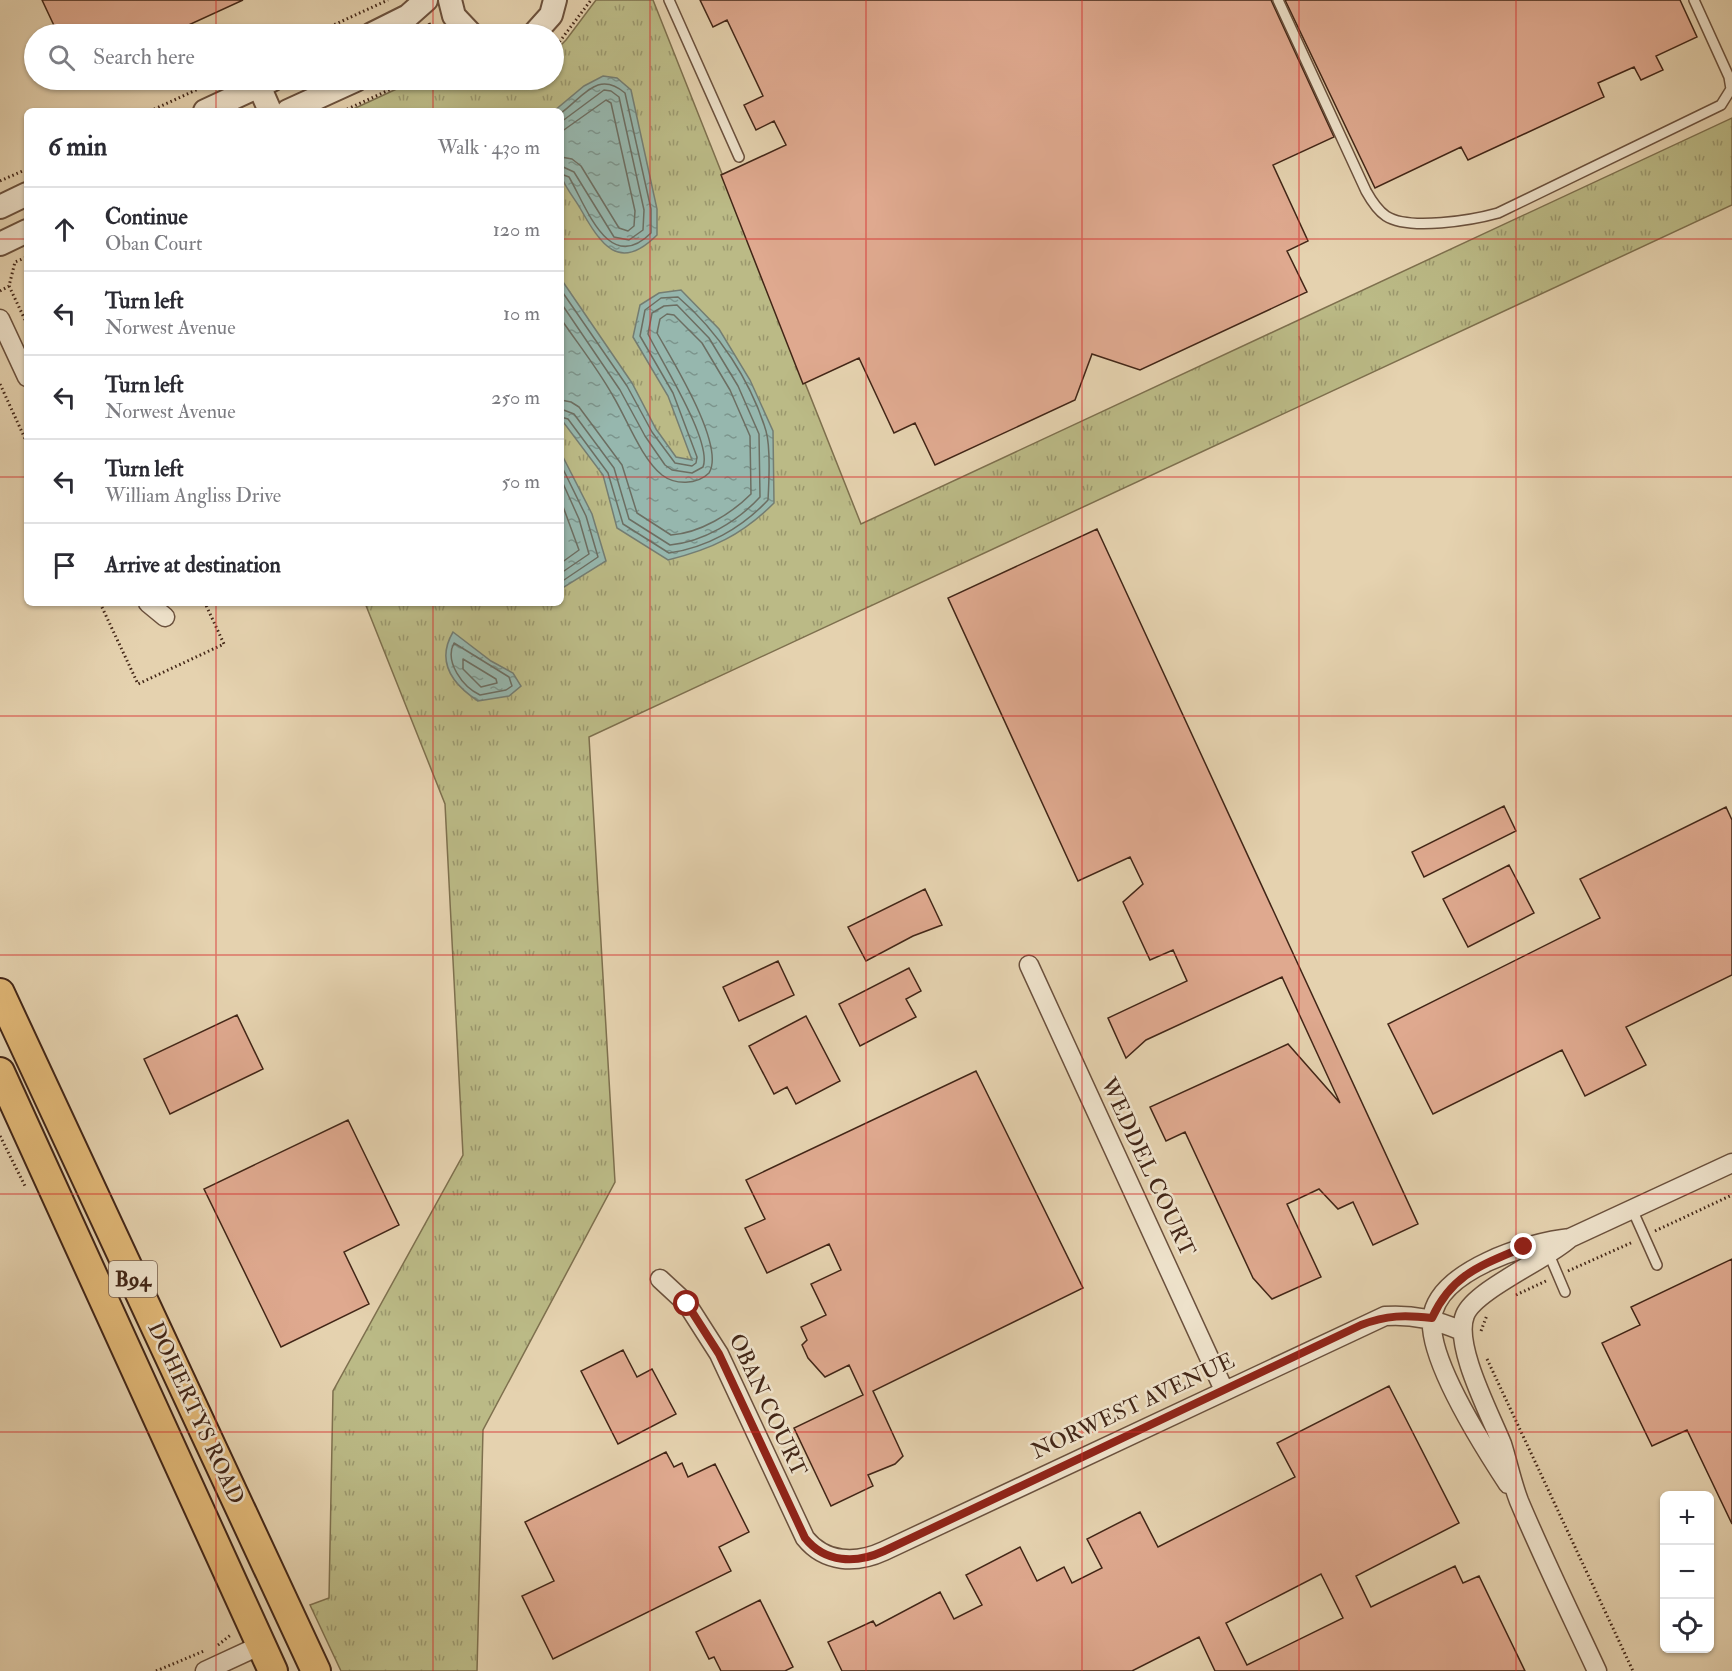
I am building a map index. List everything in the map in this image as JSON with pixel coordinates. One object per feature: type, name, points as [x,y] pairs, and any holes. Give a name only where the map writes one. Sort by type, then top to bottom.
[{"type":"main road","name":"DOHERTYS ROAD","points":[[0,993],[95,1197],[304,1664]]},
{"type":"main road","name":"DOHERTYS ROAD","points":[[0,1072],[66,1212],[273,1671]]},
{"type":"main road","points":[[66,1212],[95,1197]]},
{"type":"main road","points":[[261,1645],[304,1664]]},
{"type":"street","points":[[392,24],[408,16],[426,0]]},
{"type":"street","points":[[450,0],[454,16],[462,24]]},
{"type":"street","points":[[542,24],[556,5]]},
{"type":"street","points":[[212,108],[251,90]]},
{"type":"street","points":[[267,90],[270,108]]},
{"type":"street","points":[[295,108],[334,90]]},
{"type":"street","points":[[0,207],[24,195]]},
{"type":"street","points":[[0,244],[24,232]]},
{"type":"street","points":[[0,319],[24,371]]},
{"type":"street","points":[[152,606],[165,617]]},
{"type":"street","name":"WEDDEL COURT","points":[[1029,965],[1224,1389]]},
{"type":"street","points":[[1518,1499],[1486,1451],[1451,1384],[1435,1341],[1432,1318],[1441,1299],[1456,1281],[1476,1268],[1546,1248],[1732,1163]]},
{"type":"street","points":[[1546,1248],[1477,1298],[1464,1316],[1470,1335],[1471,1372],[1502,1446],[1518,1499],[1597,1671]]},
{"type":"street","name":"OBAN COURT","points":[[660,1279],[687,1304],[703,1325],[719,1354],[805,1538],[817,1551],[826,1556]]},
{"type":"street","name":"NORWEST AVENUE","points":[[826,1556],[849,1560],[872,1556],[1224,1389],[1385,1316],[1406,1315],[1432,1318],[1470,1335]]},
{"type":"street","points":[[205,1671],[261,1645]]},
{"type":"lane","points":[[669,0],[739,157]]},
{"type":"lane","points":[[1278,0],[1372,202],[1388,217],[1399,222],[1414,222],[1469,220],[1498,213],[1721,105],[1731,89],[1729,77],[1694,0]]},
{"type":"lane","points":[[1632,1209],[1657,1265]]},
{"type":"lane","points":[[1546,1248],[1565,1292]]},
{"type":"path","points":[[336,24],[388,0]]},
{"type":"path","points":[[564,36],[591,0]]},
{"type":"path","points":[[157,108],[196,90]]},
{"type":"path","points":[[350,108],[389,90]]},
{"type":"path","points":[[0,181],[24,170]]},
{"type":"path","points":[[24,258],[15,262],[9,286],[24,318]]},
{"type":"path","points":[[0,291],[9,286]]},
{"type":"path","points":[[0,384],[24,436]]},
{"type":"path","points":[[101,606],[138,684],[224,644],[206,606]]},
{"type":"path","points":[[1510,1298],[1732,1195]]},
{"type":"path","points":[[1470,1335],[1491,1306]]},
{"type":"path","points":[[1483,1350],[1633,1671]]},
{"type":"path","points":[[156,1671],[211,1649],[233,1633]]},
{"type":"green space","points":[[596,0],[653,0],[861,524],[1732,118],[1732,205],[589,737],[615,1182],[483,1430],[477,1671],[341,1671],[310,1605],[329,1598],[333,1391],[463,1155],[445,804],[366,606],[564,606],[564,108],[355,108],[394,90],[564,90],[564,42]]},
{"type":"water","points":[[603,76],[617,78],[631,90],[657,209],[657,235],[632,252],[621,253],[612,250],[604,243],[564,182],[564,108],[558,108],[584,86]]},
{"type":"water","points":[[564,283],[632,383],[656,429],[676,457],[692,460],[668,396],[633,337],[640,305],[659,293],[681,290],[719,329],[750,380],[773,431],[774,503],[750,524],[726,539],[699,551],[668,560],[617,528],[603,475],[564,423]]},
{"type":"water","points":[[564,459],[592,514],[606,561],[564,587]]},
{"type":"water","points":[[453,632],[491,661],[513,673],[521,686],[509,696],[478,701],[469,694],[449,671],[446,653]]},
{"type":"building","points":[[42,0],[243,0],[191,24],[53,24]]},
{"type":"building","points":[[700,0],[1271,0],[1334,137],[1273,165],[1308,241],[1287,251],[1307,292],[1140,370],[1092,354],[1075,400],[935,465],[915,423],[894,433],[859,358],[803,384],[721,175],[786,145],[774,121],[756,130],[744,105],[763,96],[727,20],[713,27]]},
{"type":"building","points":[[1285,0],[1680,0],[1697,37],[1656,56],[1663,70],[1641,80],[1634,67],[1598,83],[1604,97],[1468,160],[1461,147],[1375,188]]},
{"type":"building","points":[[1097,529],[1418,1224],[1373,1245],[1353,1202],[1338,1209],[1319,1189],[1287,1204],[1321,1277],[1272,1299],[1253,1278],[1185,1132],[1166,1141],[1150,1107],[1288,1044],[1340,1103],[1282,977],[1146,1040],[1126,1058],[1108,1018],[1187,981],[1173,950],[1150,960],[1123,902],[1143,884],[1130,857],[1078,881],[948,598]]},
{"type":"building","points":[[1504,806],[1516,831],[1424,877],[1412,852]]},
{"type":"building","points":[[1726,807],[1732,820],[1732,975],[1626,1027],[1646,1065],[1585,1096],[1562,1050],[1433,1114],[1388,1024],[1600,918],[1580,879]]},
{"type":"building","points":[[1509,865],[1534,913],[1468,947],[1443,899]]},
{"type":"building","points":[[925,889],[942,925],[913,936],[866,961],[848,927]]},
{"type":"building","points":[[778,961],[794,995],[739,1021],[723,987]]},
{"type":"building","points":[[909,968],[921,991],[906,999],[916,1017],[860,1046],[839,1004]]},
{"type":"building","points":[[237,1015],[263,1069],[170,1114],[144,1059]]},
{"type":"building","points":[[806,1016],[840,1081],[796,1104],[787,1087],[774,1094],[749,1046]]},
{"type":"building","points":[[976,1071],[1083,1288],[873,1391],[903,1456],[895,1464],[868,1475],[873,1486],[831,1506],[794,1428],[863,1395],[849,1365],[825,1377],[808,1358],[802,1345],[807,1340],[801,1327],[826,1315],[811,1284],[841,1270],[829,1244],[767,1273],[745,1228],[765,1219],[746,1180]]},
{"type":"building","points":[[348,1120],[399,1225],[344,1252],[369,1304],[281,1347],[204,1189]]},
{"type":"building","points":[[1732,1259],[1732,1524],[1687,1430],[1652,1446],[1602,1343],[1640,1325],[1631,1307]]},
{"type":"building","points":[[623,1350],[637,1377],[652,1369],[676,1414],[618,1444],[581,1371]]},
{"type":"building","points":[[1389,1386],[1459,1523],[1356,1576],[1371,1607],[1455,1566],[1463,1583],[1479,1576],[1525,1671],[1215,1671],[1199,1637],[1132,1671],[842,1671],[828,1642],[873,1621],[876,1626],[940,1592],[954,1619],[982,1605],[966,1575],[1020,1547],[1037,1581],[1064,1567],[1072,1583],[1102,1568],[1087,1539],[1140,1512],[1158,1547],[1295,1477],[1277,1443]],"holes":[[[1321,1574],[1343,1618],[1247,1665],[1226,1623]]]},
{"type":"building","points":[[666,1452],[674,1467],[682,1463],[688,1477],[715,1464],[749,1532],[719,1547],[731,1571],[553,1659],[522,1596],[554,1581],[525,1522]]},
{"type":"building","points":[[760,1600],[793,1667],[785,1671],[721,1671],[714,1657],[709,1659],[696,1632]]},
{"type":"route","points":[[687,1304],[703,1325],[719,1354],[805,1538],[817,1551],[826,1556],[849,1560],[867,1558],[884,1551],[1361,1325],[1385,1316],[1406,1315],[1432,1318],[1441,1299],[1456,1281],[1476,1268],[1524,1247]]}]
